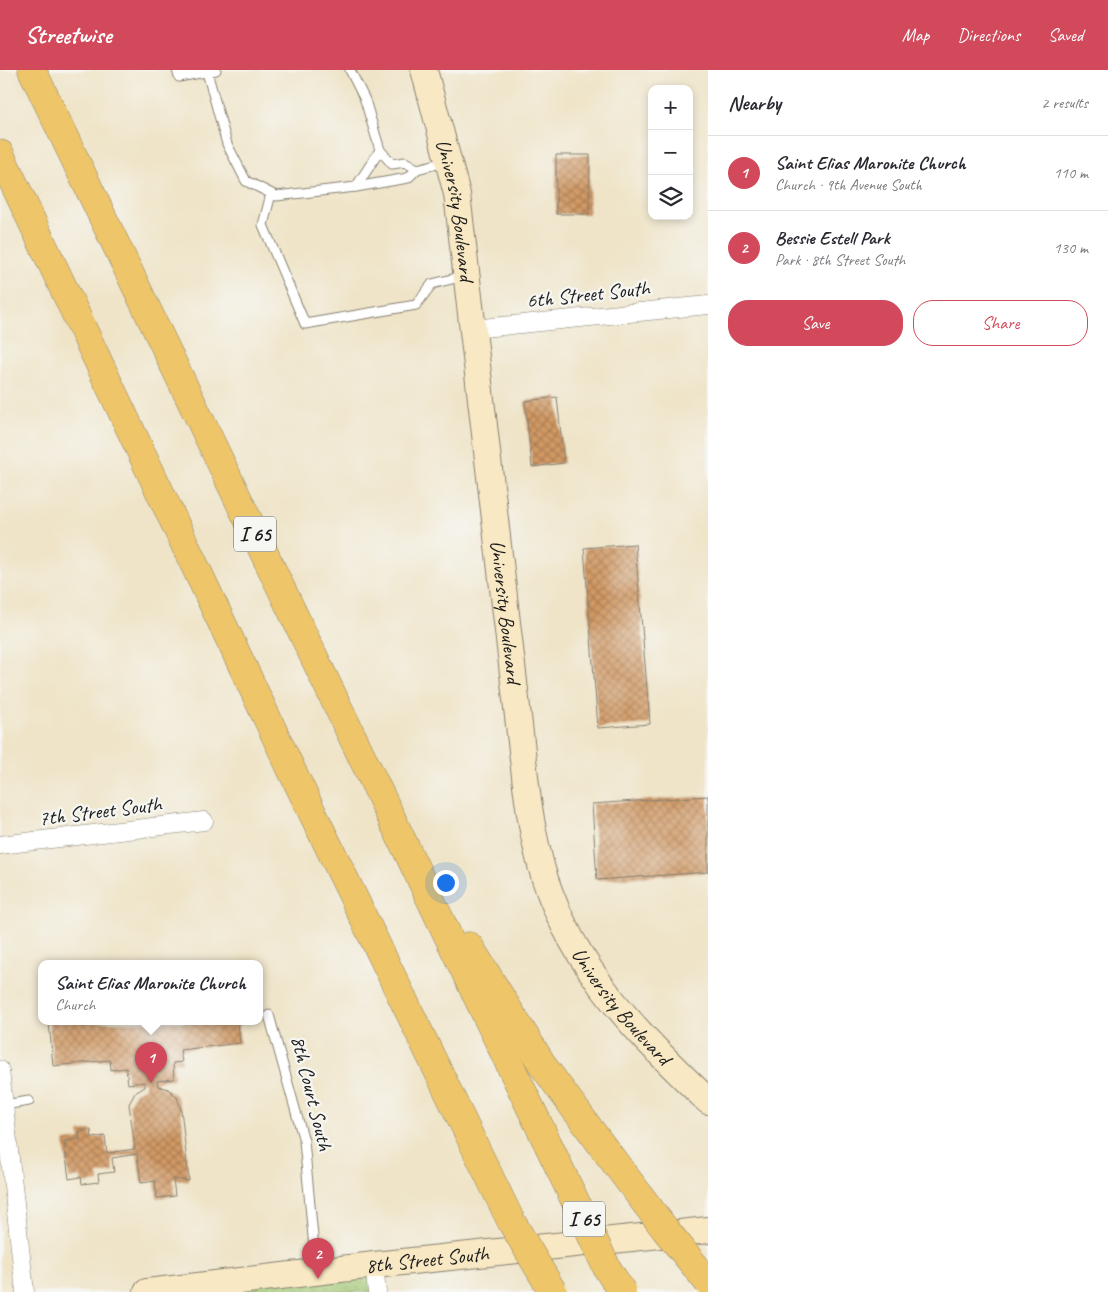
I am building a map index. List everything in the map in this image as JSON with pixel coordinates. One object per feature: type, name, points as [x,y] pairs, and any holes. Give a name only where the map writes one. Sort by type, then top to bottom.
[{"type":"highway","name":"I 65","points":[[32,70],[607,1268],[622,1292]]},
{"type":"highway","points":[[0,154],[293,773],[511,1221],[542,1292]]},
{"type":"highway","points":[[390,816],[544,1067],[665,1230],[708,1282]]},
{"type":"highway","points":[[511,1221],[553,1292]]},
{"type":"main road","name":"University Boulevard","points":[[424,70],[457,194],[526,785],[531,824],[543,871],[563,923],[599,983],[646,1041],[708,1101]]},
{"type":"main road","name":"8th Street South","points":[[147,1292],[374,1265],[708,1230]]},
{"type":"street","name":"6th Street South","points":[[473,329],[708,305]]},
{"type":"street","name":"7th Street South","points":[[0,845],[204,821]]},
{"type":"street","points":[[0,1070],[25,1292]]},
{"type":"street","points":[[374,1265],[377,1292]]},
{"type":"lane","points":[[177,70],[179,77],[212,71],[226,144],[246,182],[276,196],[356,187],[408,178],[417,169],[448,161]]},
{"type":"lane","points":[[350,70],[366,100],[380,150],[392,164],[405,162],[417,169]]},
{"type":"lane","points":[[356,187],[380,150]]},
{"type":"lane","points":[[271,194],[263,225],[305,324],[416,305],[432,284],[467,276]]},
{"type":"lane","name":"8th Court South","points":[[269,1015],[304,1141],[316,1272]]},
{"type":"lane","points":[[4,1105],[29,1102]]},
{"type":"green space","points":[[374,1265],[377,1292],[147,1292]]},
{"type":"building","points":[[556,155],[590,155],[589,214],[556,214]]},
{"type":"building","points":[[557,397],[564,463],[532,467],[525,401]]},
{"type":"building","points":[[635,544],[650,724],[598,728],[584,548]]},
{"type":"building","points":[[708,796],[708,872],[597,880],[592,804]]},
{"type":"building","points":[[49,1025],[238,1025],[240,1043],[180,1050],[182,1062],[173,1063],[174,1079],[157,1081],[158,1086],[168,1089],[177,1097],[181,1109],[189,1181],[173,1179],[175,1196],[157,1198],[155,1181],[141,1183],[137,1154],[112,1158],[114,1172],[98,1174],[99,1182],[82,1184],[81,1177],[69,1179],[64,1141],[80,1139],[79,1132],[91,1130],[92,1138],[105,1136],[107,1153],[135,1149],[129,1104],[135,1093],[145,1087],[144,1082],[128,1084],[126,1068],[111,1070],[110,1060],[53,1066]]},
{"type":"place","name":"Saint Elias Maronite Church","points":[[151,1083]]},
{"type":"place","name":"Bessie Estell Park","points":[[318,1279]]}]
